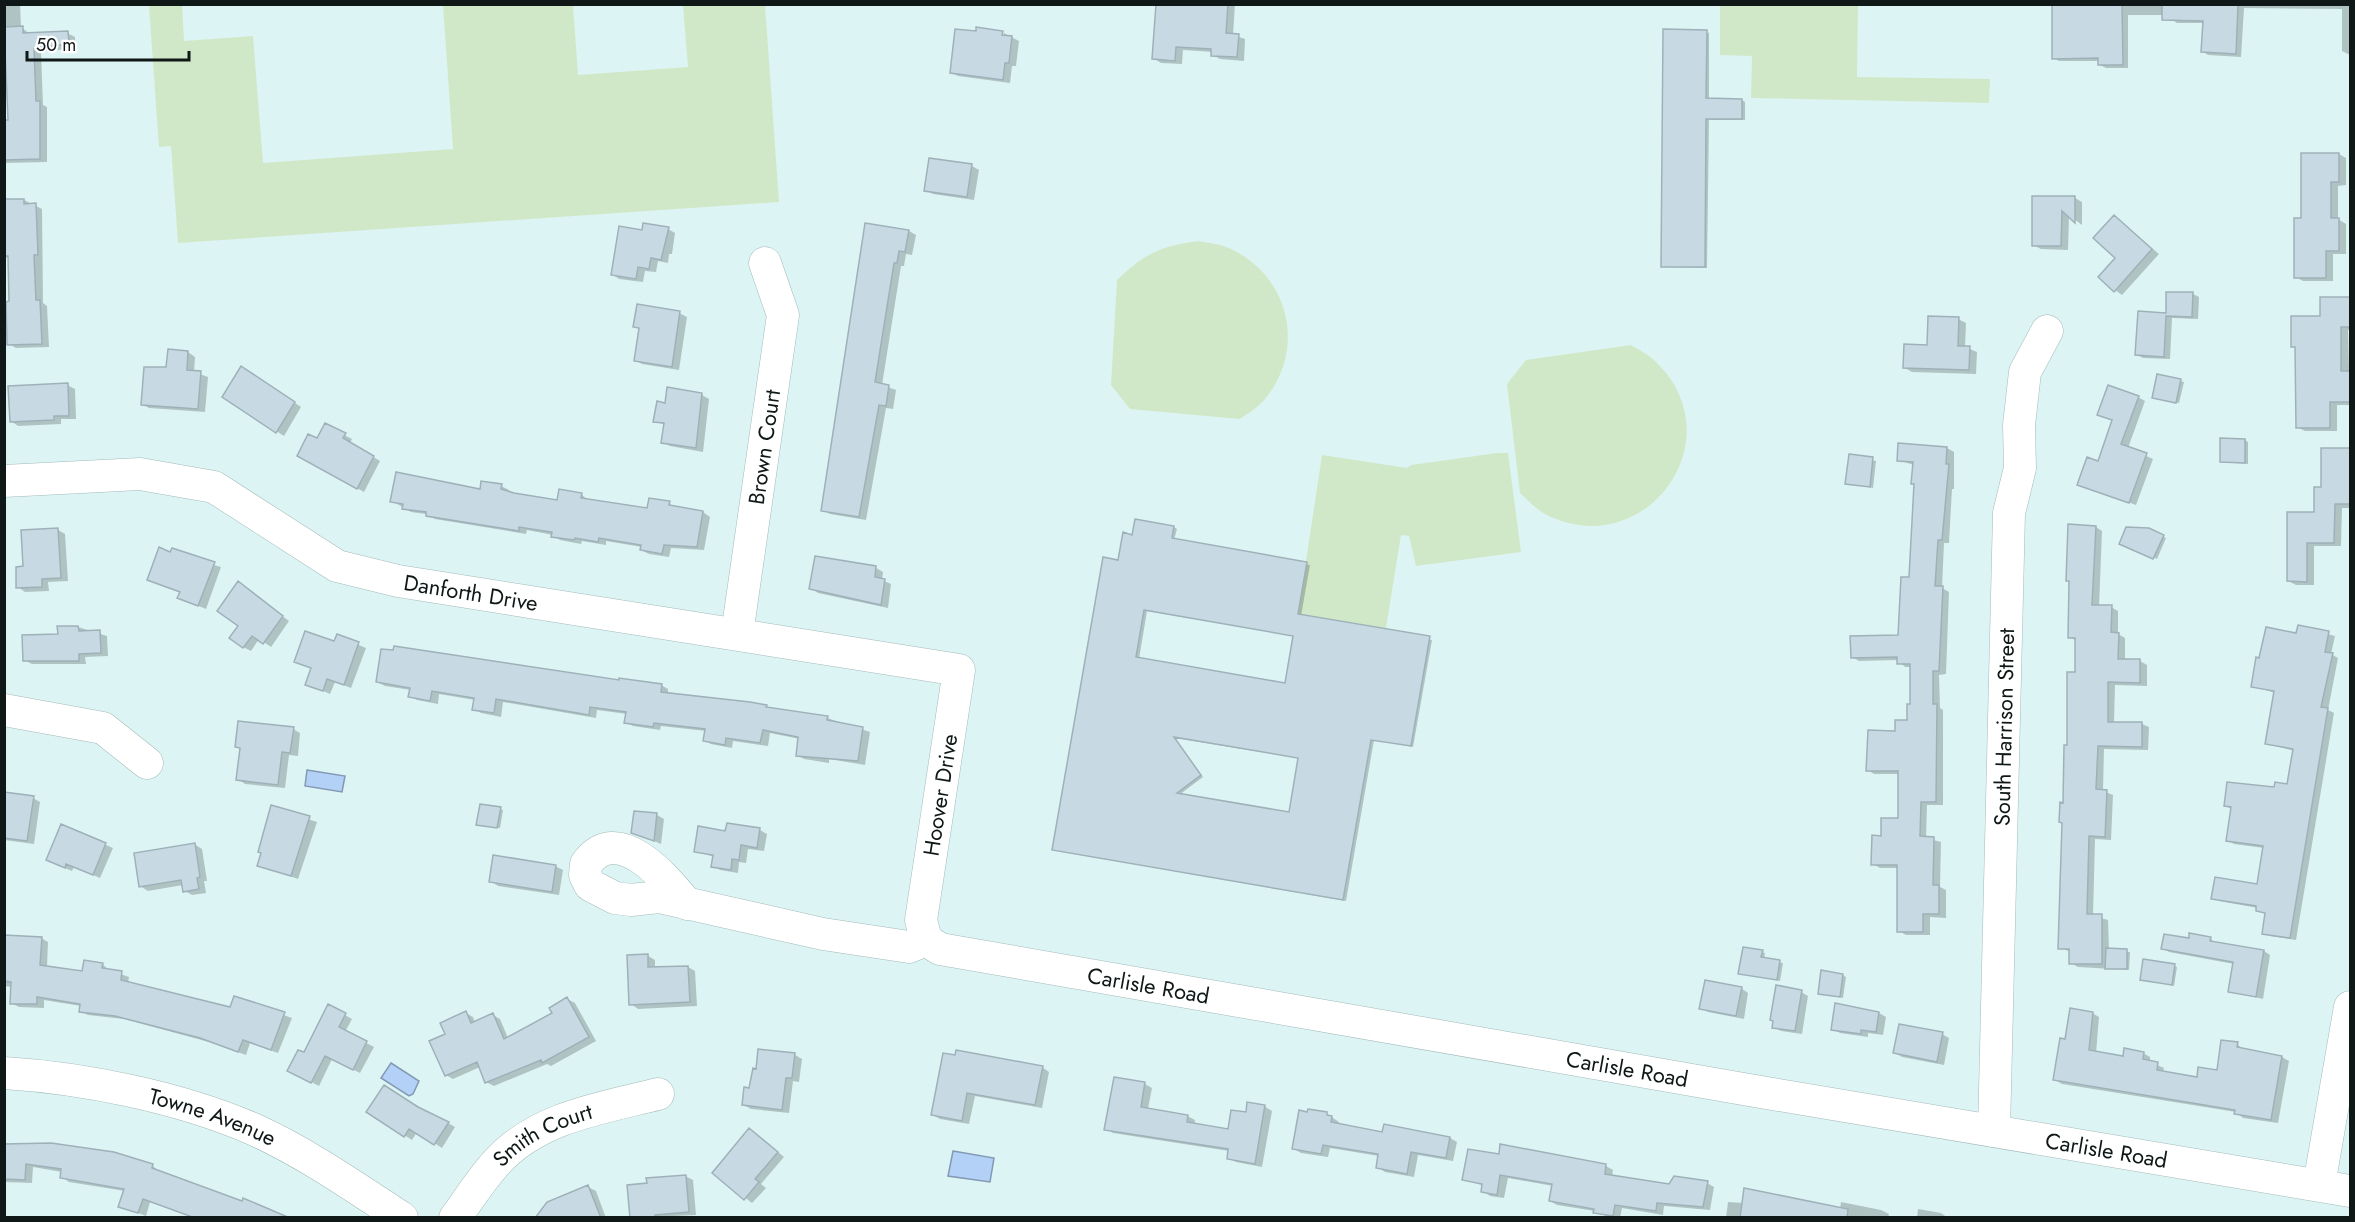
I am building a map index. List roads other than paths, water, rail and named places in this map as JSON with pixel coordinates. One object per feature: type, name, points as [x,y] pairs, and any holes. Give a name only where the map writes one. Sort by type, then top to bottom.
[{"type":"street","name":"Brown Court","points":[[737,634],[783,315],[765,263]]},
{"type":"street","name":"South Harrison Street","points":[[1994,1131],[2009,513],[2020,468],[2019,425],[2025,372],[2047,331]]},
{"type":"street","name":"Danforth Drive","points":[[4,481],[140,474],[214,487],[337,566],[398,581],[959,670]]},
{"type":"street","name":"Hoover Drive","points":[[924,930],[959,670]]},
{"type":"street","points":[[4,710],[103,728],[147,763]]},
{"type":"street","points":[[687,904],[823,934],[909,947],[924,930]]},
{"type":"street","name":"Carlisle Road","points":[[924,930],[946,950],[2350,1191]]},
{"type":"street","points":[[2319,1185],[2350,1007]]},
{"type":"street","name":"Towne Avenue","points":[[4,1073],[42,1075],[112,1087],[182,1106],[252,1129],[321,1164],[402,1218]]},
{"type":"street","name":"Smith Court","points":[[455,1218],[498,1161],[528,1136],[566,1118],[658,1094]]},
{"type":"water","points":[[307,770],[345,776],[342,792],[305,786]]},
{"type":"water","points":[[391,1063],[419,1081],[413,1094],[409,1096],[381,1078]]},
{"type":"water","points":[[953,1151],[994,1158],[990,1182],[948,1176]]}]
